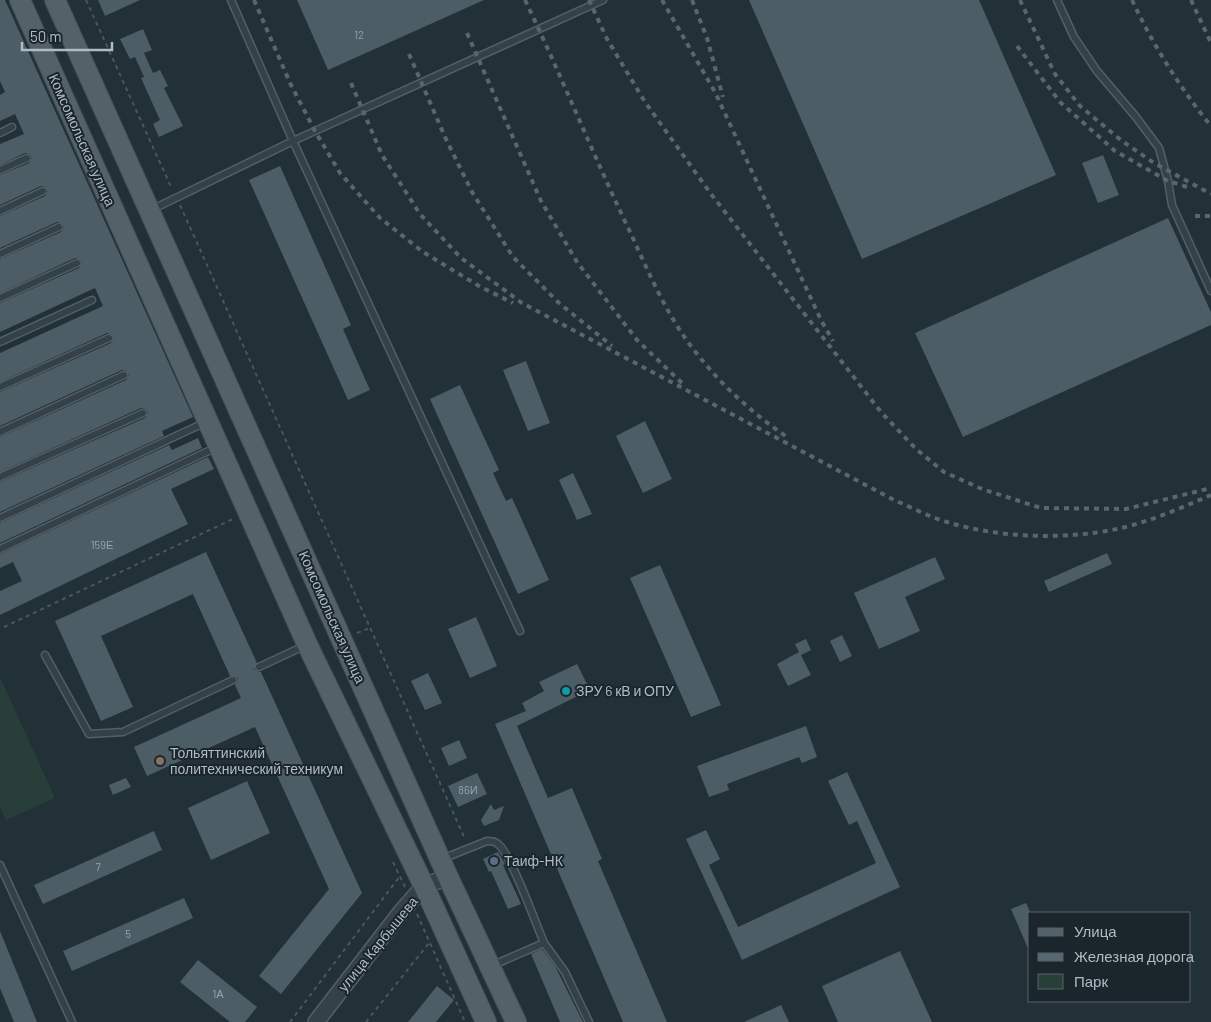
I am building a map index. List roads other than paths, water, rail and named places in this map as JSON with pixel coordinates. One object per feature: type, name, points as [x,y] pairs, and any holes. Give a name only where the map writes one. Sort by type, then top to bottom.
[{"type":"main road","name":"Комсомольская улица","points":[[20,0],[418,893],[486,1022]]},
{"type":"main road","name":"Комсомольская улица","points":[[55,0],[444,868],[516,1022]]},
{"type":"main road","points":[[120,225],[150,211]]},
{"type":"street","name":"улица Карбышева","points":[[316,1022],[418,893],[444,868]]},
{"type":"lane","points":[[231,0],[293,141],[520,631]]},
{"type":"lane","points":[[150,211],[293,141],[603,0]]},
{"type":"lane","points":[[1057,0],[1078,44],[1097,71],[1136,117],[1159,148],[1168,180],[1172,205],[1211,291]]},
{"type":"lane","points":[[0,132],[12,127]]},
{"type":"lane","points":[[0,170],[27,158]]},
{"type":"lane","points":[[0,210],[43,191]]},
{"type":"lane","points":[[0,254],[59,227]]},
{"type":"lane","points":[[0,298],[77,263]]},
{"type":"lane","points":[[0,342],[92,300]]},
{"type":"lane","points":[[0,387],[109,338]]},
{"type":"lane","points":[[0,432],[124,375]]},
{"type":"lane","points":[[0,477],[143,412]]},
{"type":"lane","points":[[0,518],[208,421]]},
{"type":"lane","points":[[0,549],[218,446]]},
{"type":"lane","points":[[259,667],[307,644]]},
{"type":"lane","points":[[45,655],[89,734],[123,732],[232,680]]},
{"type":"lane","points":[[444,868],[469,848],[487,841],[493,841],[499,845],[508,858],[544,943],[566,972],[589,1022]]},
{"type":"lane","points":[[0,865],[72,1022]]},
{"type":"lane","points":[[490,966],[544,943]]},
{"type":"railway","points":[[254,0],[291,85],[340,173],[380,218],[423,252],[479,286],[513,303]]},
{"type":"railway","points":[[525,0],[604,176],[659,294],[675,323],[704,363],[726,386],[749,408],[787,437]]},
{"type":"railway","points":[[589,0],[607,39],[645,102],[711,194],[881,412],[916,449],[944,472],[982,489],[1041,508],[1126,509],[1211,488]]},
{"type":"railway","points":[[662,0],[715,92],[821,320],[833,341]]},
{"type":"railway","points":[[692,0],[707,38],[723,97]]},
{"type":"railway","points":[[1020,0],[1055,74],[1080,106],[1122,141],[1154,163],[1211,194]]},
{"type":"railway","points":[[1132,0],[1168,66],[1211,126]]},
{"type":"railway","points":[[1191,0],[1211,43]]},
{"type":"railway","points":[[467,33],[541,201],[577,262],[637,340],[684,385]]},
{"type":"railway","points":[[1017,46],[1060,102],[1115,151],[1168,181],[1187,187]]},
{"type":"railway","points":[[409,54],[445,137],[472,192],[513,257],[559,303],[612,346]]},
{"type":"railway","points":[[351,83],[382,155],[420,214],[461,258],[522,303],[894,500],[947,522],[967,527],[1010,534],[1054,536],[1097,533],[1141,523],[1211,495]]},
{"type":"railway","points":[[1195,216],[1211,216]]},
{"type":"place","name":"ЗРУ 6 кВ и ОПУ","points":[[566,691]]},
{"type":"place","name":"Тольяттинский политехнический техникум","points":[[160,761]]},
{"type":"place","name":"Таиф-НК","points":[[494,861]]}]
